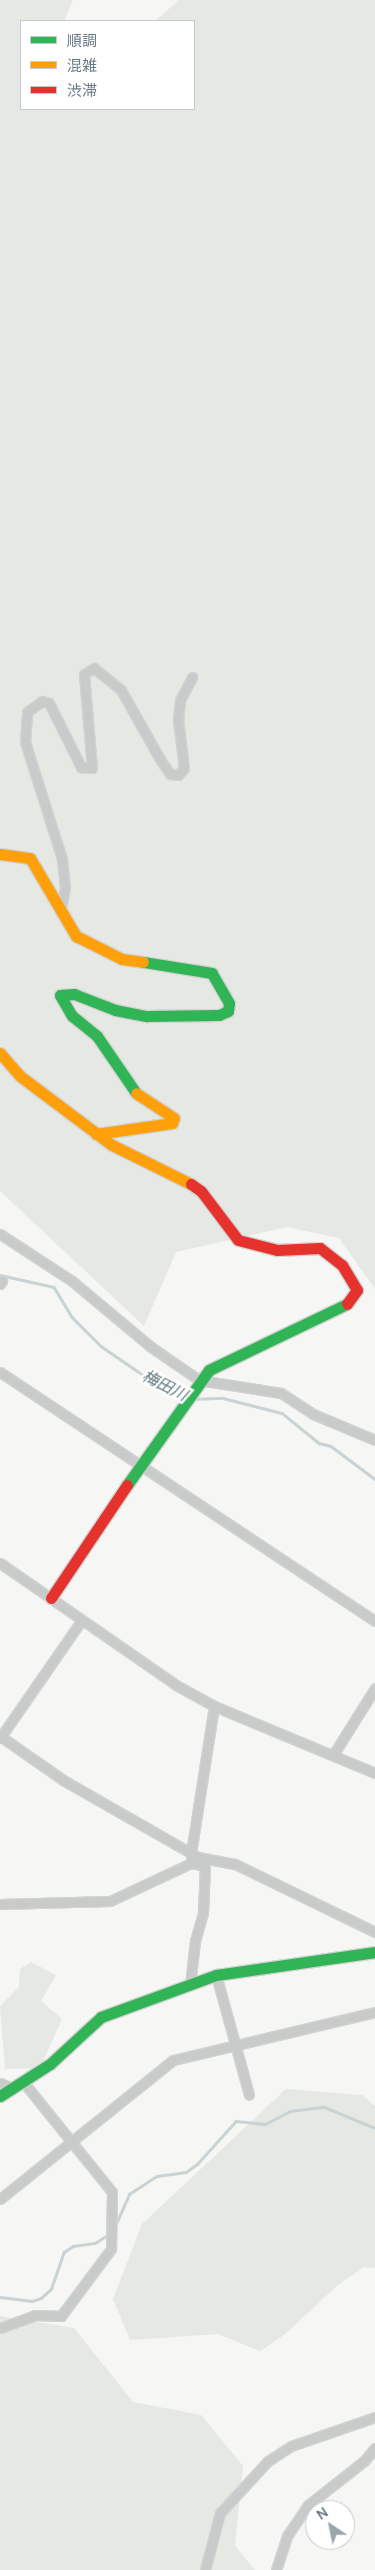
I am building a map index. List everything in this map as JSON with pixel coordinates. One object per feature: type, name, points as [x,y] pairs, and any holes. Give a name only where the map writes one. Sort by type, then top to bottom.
[{"type":"street","points":[[61,910],[65,888],[62,859],[25,742],[27,712],[42,701],[49,704],[81,767],[92,768],[84,674],[94,668],[121,690],[161,761],[170,774],[178,775],[184,768],[178,720],[180,700],[192,677]]},
{"type":"street","points":[[0,854],[30,858],[76,936],[122,959],[212,973],[229,1003],[228,1010],[219,1015],[147,1016],[115,1010],[74,994],[60,995],[72,1016],[97,1036],[130,1089],[174,1118],[172,1124],[96,1134]]},
{"type":"street","points":[[0,1053],[20,1076],[112,1145],[178,1175],[201,1190],[245,1244],[276,1250],[320,1248],[336,1259],[356,1284],[354,1296],[349,1302],[209,1370],[199,1380],[51,1598]]},
{"type":"street","points":[[0,1234],[72,1281],[165,1358],[199,1380],[281,1393],[314,1414],[375,1440]]},
{"type":"street","points":[[0,1372],[375,1621]]},
{"type":"street","points":[[0,1563],[81,1621],[214,1706],[375,1773]]},
{"type":"street","points":[[81,1621],[0,1737],[63,1780],[191,1853],[235,1864],[375,1932]]},
{"type":"street","points":[[333,1755],[375,1688]]},
{"type":"street","points":[[191,1863],[214,1706]]},
{"type":"street","points":[[0,1904],[110,1901],[191,1863],[204,1866],[203,1913],[195,1941],[190,1985]]},
{"type":"street","points":[[0,2096],[24,2083],[101,2017],[216,1975],[375,1952]]},
{"type":"street","points":[[216,1975],[249,2094]]},
{"type":"street","points":[[0,2199],[173,2060],[375,2012]]},
{"type":"street","points":[[0,2083],[12,2088]]},
{"type":"street","points":[[0,2328],[35,2315],[62,2316],[111,2249],[112,2192],[24,2083]]},
{"type":"street","points":[[205,2570],[220,2514],[268,2461],[291,2446],[375,2417]]},
{"type":"street","points":[[276,2570],[287,2536],[308,2505],[364,2461],[375,2448]]},
{"type":"shaded area","points":[[0,0],[73,0],[64,20],[20,20],[20,110],[195,110],[195,20],[156,20],[179,0],[375,0],[375,1289],[339,1238],[287,1227],[176,1252],[144,1326],[0,1191]]},
{"type":"shaded area","points":[[31,1962],[56,1975],[41,2001],[62,2019],[40,2068],[5,2069],[0,2006],[19,1987],[20,1969]]},
{"type":"shaded area","points":[[286,2089],[362,2095],[375,2106],[375,2268],[364,2267],[339,2284],[284,2335],[260,2351],[218,2334],[130,2340],[113,2299],[142,2224]]},
{"type":"shaded area","points":[[0,2316],[74,2328],[133,2402],[201,2415],[243,2466],[235,2546],[255,2570],[0,2570]]},
{"type":"waterway","name":"梅田川","points":[[0,1275],[54,1287],[72,1317],[101,1346],[156,1384],[183,1397]]},
{"type":"waterway","name":"梅田川","points":[[191,1399],[223,1398],[282,1413],[319,1443],[331,1446],[375,1479]]},
{"type":"waterway","points":[[115,2226],[129,2194],[157,2176],[186,2172],[197,2164],[236,2121],[265,2124],[290,2111],[324,2107],[375,2128]]},
{"type":"waterway","points":[[0,2297],[32,2301],[41,2298],[51,2289],[64,2252],[73,2246],[95,2243],[108,2235]]},
{"type":"traffic: fast","points":[[136,1093],[97,1036],[72,1016],[60,995],[74,994],[115,1010],[147,1016],[219,1015],[228,1011],[229,1003],[212,973],[143,962]]},
{"type":"traffic: fast","points":[[127,1485],[209,1370],[347,1304]]},
{"type":"traffic: fast","points":[[0,2096],[50,2064],[101,2017],[216,1975],[375,1952]]},
{"type":"traffic: slow","points":[[0,854],[30,858],[76,936],[122,959],[143,962]]},
{"type":"traffic: slow","points":[[0,1053],[20,1076],[112,1145],[191,1184]]},
{"type":"traffic: slow","points":[[96,1134],[172,1123],[174,1118],[136,1093]]},
{"type":"traffic: jam","points":[[191,1184],[201,1191],[238,1240],[277,1250],[320,1248],[342,1265],[357,1290],[347,1304]]},
{"type":"traffic: jam","points":[[51,1598],[127,1485]]}]
